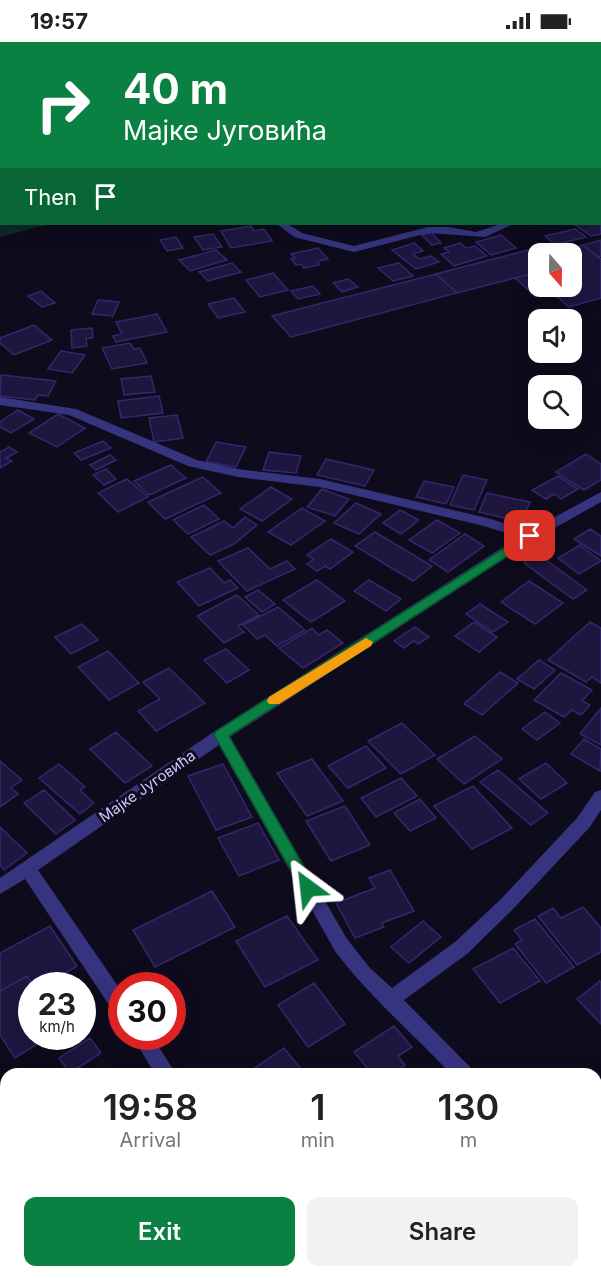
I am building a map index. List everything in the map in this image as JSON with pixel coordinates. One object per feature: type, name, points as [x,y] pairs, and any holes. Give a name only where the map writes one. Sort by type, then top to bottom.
[{"type":"street","points":[[283,225],[298,236],[354,249],[435,229],[476,235],[485,234],[506,225]]},
{"type":"street","points":[[0,401],[72,412],[193,464],[237,473],[351,489],[487,522],[530,536]]},
{"type":"street","name":"Мајке Југовића","points":[[0,887],[221,735],[530,536],[601,496]]},
{"type":"street","points":[[221,735],[341,945],[363,974],[391,999],[458,1068]]},
{"type":"street","points":[[391,999],[461,948],[499,912],[583,823],[601,797]]},
{"type":"street","points":[[28,869],[108,987]]},
{"type":"street","points":[[150,1050],[162,1068]]},
{"type":"green space","points":[[0,225],[46,225],[0,237]]},
{"type":"building","points":[[575,225],[600,225],[601,234],[591,236]]},
{"type":"building","points":[[251,226],[254,231],[264,229],[272,241],[231,248],[221,231]]},
{"type":"building","points":[[575,229],[586,237],[553,243],[545,236]]},
{"type":"building","points":[[432,233],[441,243],[432,245],[422,235]]},
{"type":"building","points":[[213,234],[222,247],[203,250],[194,237]]},
{"type":"building","points":[[501,235],[516,248],[491,255],[476,242]]},
{"type":"building","points":[[176,237],[183,248],[167,251],[160,240]]},
{"type":"building","points":[[601,240],[601,256],[598,257],[583,245]]},
{"type":"building","points":[[414,243],[423,251],[413,254],[419,259],[431,256],[439,262],[416,269],[392,250]]},
{"type":"building","points":[[460,243],[466,248],[475,246],[487,256],[454,266],[441,254],[449,252],[444,248]]},
{"type":"building","points":[[582,245],[601,259],[601,298],[569,307],[557,297],[582,297]]},
{"type":"building","points":[[318,248],[328,259],[318,261],[319,265],[304,268],[301,264],[296,265],[291,259],[295,258],[291,254]]},
{"type":"building","points":[[216,250],[227,260],[190,271],[179,260]]},
{"type":"building","points":[[528,250],[528,275],[457,293],[436,274]]},
{"type":"building","points":[[232,263],[241,272],[208,281],[199,272]]},
{"type":"building","points":[[399,263],[413,276],[393,281],[378,268]]},
{"type":"building","points":[[273,273],[288,290],[260,297],[246,280]]},
{"type":"building","points":[[436,274],[457,293],[291,337],[272,316]]},
{"type":"building","points":[[528,275],[528,289],[515,278]]},
{"type":"building","points":[[348,279],[358,287],[342,292],[333,283]]},
{"type":"building","points":[[313,286],[320,294],[298,299],[291,291]]},
{"type":"building","points":[[41,291],[55,303],[42,307],[28,296]]},
{"type":"building","points":[[234,298],[245,312],[218,318],[208,304]]},
{"type":"building","points":[[98,300],[119,302],[113,316],[92,314]]},
{"type":"building","points":[[157,314],[167,332],[116,342],[113,336],[122,334],[116,322]]},
{"type":"building","points":[[34,325],[52,340],[14,355],[0,343],[0,338]]},
{"type":"building","points":[[92,328],[93,338],[86,338],[87,346],[72,348],[71,330]]},
{"type":"building","points":[[130,343],[134,349],[140,348],[147,363],[112,369],[102,348]]},
{"type":"building","points":[[61,351],[85,355],[72,373],[48,369]]},
{"type":"building","points":[[1,375],[56,381],[48,396],[38,395],[35,400],[0,396]]},
{"type":"building","points":[[151,376],[155,392],[124,395],[121,379]]},
{"type":"building","points":[[159,396],[163,413],[121,418],[118,401]]},
{"type":"building","points":[[18,410],[34,419],[11,433],[0,427],[0,422]]},
{"type":"building","points":[[58,414],[85,428],[57,447],[29,433]]},
{"type":"building","points":[[177,415],[183,438],[154,442],[149,418]]},
{"type":"building","points":[[103,441],[111,448],[81,460],[74,453]]},
{"type":"building","points":[[216,442],[246,447],[236,467],[206,462]]},
{"type":"building","points":[[9,447],[17,452],[6,458],[12,461],[0,468],[0,452]]},
{"type":"building","points":[[269,452],[301,456],[296,473],[263,470]]},
{"type":"building","points":[[586,454],[601,464],[601,480],[584,490],[556,472]]},
{"type":"building","points":[[110,455],[116,460],[96,470],[90,465]]},
{"type":"building","points":[[326,459],[374,470],[365,486],[317,475]]},
{"type":"building","points":[[171,465],[186,478],[149,495],[134,481]]},
{"type":"building","points":[[106,469],[116,479],[104,485],[93,475]]},
{"type":"building","points":[[463,475],[487,480],[474,510],[450,505]]},
{"type":"building","points":[[558,476],[578,489],[561,499],[554,494],[546,499],[532,490]]},
{"type":"building","points":[[203,477],[221,493],[165,519],[148,502]]},
{"type":"building","points":[[127,479],[148,497],[118,512],[98,493]]},
{"type":"building","points":[[424,481],[454,487],[446,504],[416,497]]},
{"type":"building","points":[[271,487],[292,499],[262,521],[240,509]]},
{"type":"building","points":[[322,489],[349,499],[335,516],[307,507]]},
{"type":"building","points":[[487,493],[530,502],[522,522],[479,512]]},
{"type":"building","points":[[356,503],[381,514],[359,534],[334,523]]},
{"type":"building","points":[[204,505],[219,519],[188,534],[173,520]]},
{"type":"building","points":[[302,508],[325,521],[291,545],[268,532]]},
{"type":"building","points":[[400,510],[419,520],[401,534],[383,523]]},
{"type":"building","points":[[245,517],[257,525],[234,544],[210,555],[191,537],[224,521],[233,528]]},
{"type":"building","points":[[437,520],[460,533],[432,553],[409,540]]},
{"type":"building","points":[[590,529],[601,536],[601,556],[574,539]]},
{"type":"building","points":[[375,532],[432,566],[413,581],[355,546]]},
{"type":"building","points":[[465,534],[484,546],[448,572],[429,560]]},
{"type":"building","points":[[331,539],[353,552],[330,569],[325,566],[317,571],[307,564],[314,559],[307,555]]},
{"type":"building","points":[[580,545],[601,561],[579,574],[558,558]]},
{"type":"building","points":[[248,548],[270,569],[287,561],[295,569],[247,591],[218,561]]},
{"type":"building","points":[[538,554],[587,590],[573,599],[524,563]]},
{"type":"building","points":[[210,568],[224,583],[230,580],[238,588],[199,606],[177,582]]},
{"type":"building","points":[[317,580],[345,601],[311,622],[283,600]]},
{"type":"building","points":[[369,580],[401,599],[386,611],[354,591]]},
{"type":"building","points":[[529,581],[563,603],[535,624],[501,602]]},
{"type":"building","points":[[258,590],[275,604],[262,612],[245,597]]},
{"type":"building","points":[[237,595],[259,615],[238,626],[244,632],[224,643],[197,616]]},
{"type":"building","points":[[480,604],[508,622],[493,632],[466,614]]},
{"type":"building","points":[[278,607],[305,630],[277,646],[265,635],[257,639],[243,625]]},
{"type":"building","points":[[474,622],[497,637],[479,652],[455,636]]},
{"type":"building","points":[[590,622],[601,628],[601,683],[592,677],[586,682],[548,660]]},
{"type":"building","points":[[82,624],[98,640],[71,654],[55,637]]},
{"type":"building","points":[[415,627],[429,637],[418,644],[414,641],[404,648],[394,641]]},
{"type":"building","points":[[312,628],[319,635],[327,630],[343,643],[303,668],[279,648]]},
{"type":"building","points":[[226,649],[249,670],[227,683],[204,660]]},
{"type":"building","points":[[108,651],[139,683],[109,700],[78,667]]},
{"type":"building","points":[[539,660],[555,670],[534,689],[517,679]]},
{"type":"building","points":[[169,668],[205,703],[156,731],[138,711],[160,699],[143,682]]},
{"type":"building","points":[[500,672],[518,683],[482,715],[464,704]]},
{"type":"building","points":[[561,673],[592,690],[582,701],[590,705],[581,715],[572,710],[564,717],[534,700]]},
{"type":"building","points":[[601,708],[601,745],[580,734]]},
{"type":"building","points":[[545,712],[560,723],[537,740],[522,729]]},
{"type":"building","points":[[402,723],[435,755],[401,774],[368,741]]},
{"type":"building","points":[[116,732],[152,766],[125,783],[90,749]]},
{"type":"building","points":[[475,736],[502,759],[464,784],[437,759]]},
{"type":"building","points":[[584,739],[601,749],[600,771],[571,754]]},
{"type":"building","points":[[366,746],[386,768],[348,788],[328,766]]},
{"type":"building","points":[[312,759],[343,801],[307,816],[277,773]]},
{"type":"building","points":[[0,761],[22,780],[11,788],[18,794],[0,807]]},
{"type":"building","points":[[546,763],[567,783],[541,799],[519,779]]},
{"type":"building","points":[[59,764],[85,787],[80,790],[94,803],[80,814],[39,778]]},
{"type":"building","points":[[223,764],[252,817],[216,830],[188,776]]},
{"type":"building","points":[[498,770],[548,813],[531,825],[480,782]]},
{"type":"building","points":[[401,778],[417,796],[376,817],[361,798]]},
{"type":"building","points":[[473,786],[512,828],[472,849],[434,806]]},
{"type":"building","points":[[44,790],[75,820],[56,834],[24,803]]},
{"type":"building","points":[[420,799],[436,818],[410,831],[394,813]]},
{"type":"building","points":[[345,806],[370,845],[331,861],[306,821]]},
{"type":"building","points":[[258,823],[279,860],[239,876],[218,838]]},
{"type":"building","points":[[0,827],[27,853],[4,870],[0,865]]},
{"type":"building","points":[[390,870],[414,911],[382,923],[384,927],[355,938],[336,903],[375,888],[369,878]]},
{"type":"building","points":[[212,891],[235,927],[155,967],[133,930]]},
{"type":"building","points":[[583,907],[601,928],[601,952],[577,965],[538,916],[553,908],[561,918]]},
{"type":"building","points":[[287,916],[318,960],[265,987],[236,941]]},
{"type":"building","points":[[535,919],[574,967],[546,983],[515,944],[522,940],[514,930]]},
{"type":"building","points":[[423,921],[441,937],[409,963],[391,947]]},
{"type":"building","points":[[50,926],[77,966],[67,972],[18,972],[18,981],[0,991],[0,953]]},
{"type":"building","points":[[513,948],[540,981],[500,1003],[473,969]]},
{"type":"building","points":[[18,981],[18,1050],[28,1050],[15,1058],[0,1035],[0,991]]},
{"type":"building","points":[[601,982],[601,1024],[577,999]]},
{"type":"building","points":[[314,983],[345,1024],[308,1047],[278,1005]]},
{"type":"building","points":[[394,1026],[412,1047],[398,1056],[405,1065],[401,1068],[367,1068],[354,1052]]},
{"type":"building","points":[[96,1046],[101,1053],[78,1068],[66,1068],[59,1058],[71,1050],[96,1050]]},
{"type":"building","points":[[284,1048],[300,1068],[255,1068]]},
{"type":"slow traffic","points":[[274,701],[366,642]]},
{"type":"route","points":[[308,888],[221,735],[530,536]]}]
